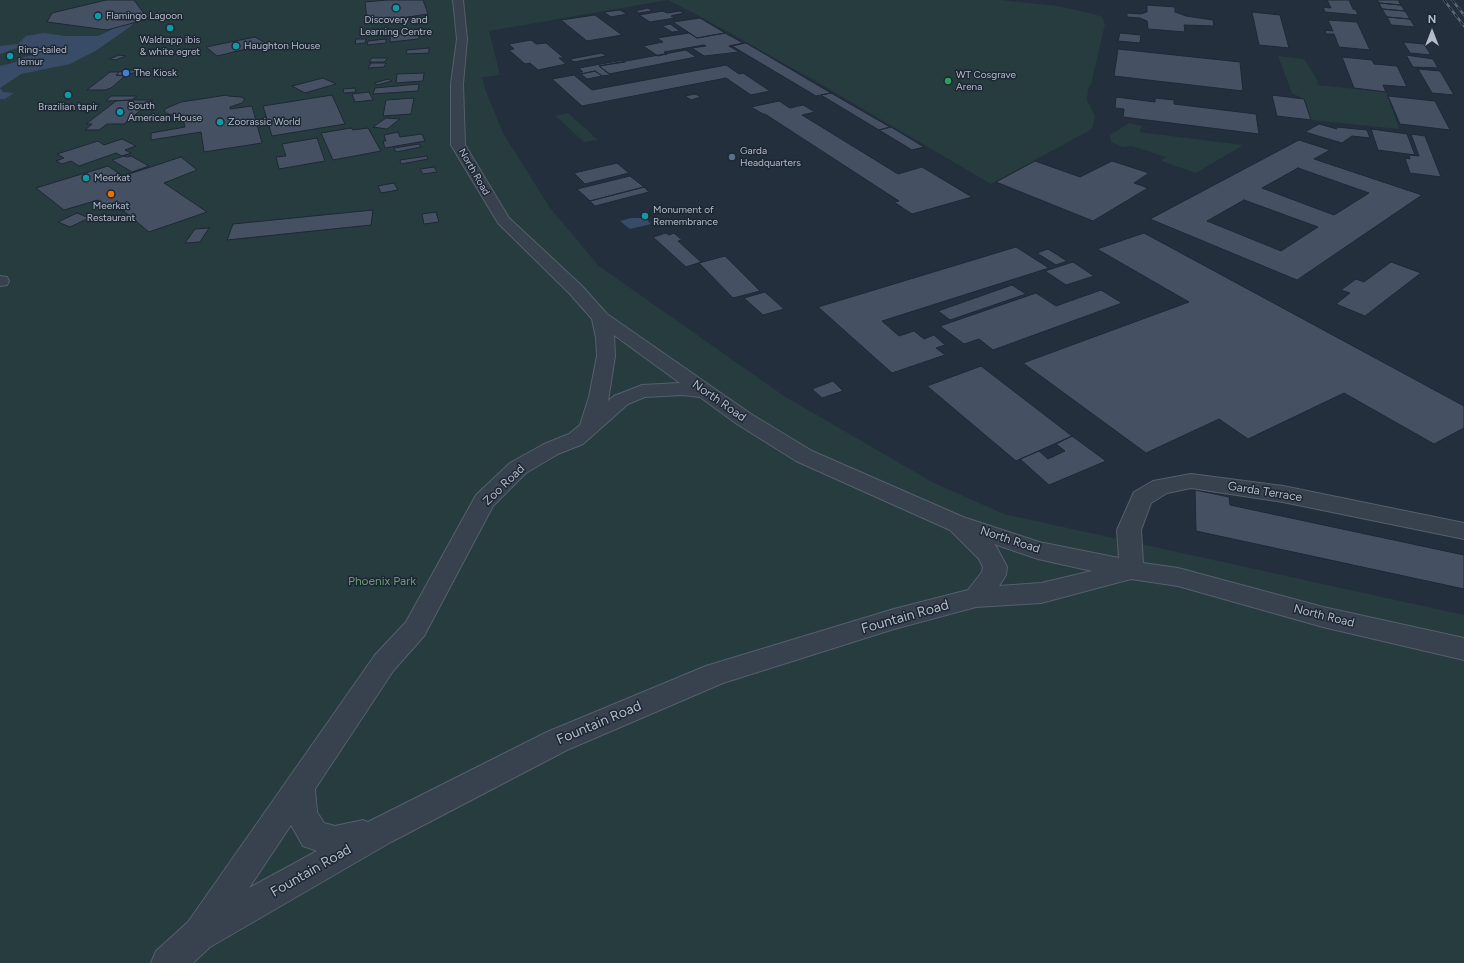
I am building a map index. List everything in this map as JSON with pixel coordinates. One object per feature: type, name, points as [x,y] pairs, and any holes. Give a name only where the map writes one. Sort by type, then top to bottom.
[{"type":"street","name":"North Road","points":[[458,0],[462,39],[457,83],[458,146],[503,220],[555,270],[601,318],[744,419],[804,456],[955,523],[1038,550],[1132,570],[1178,577],[1323,617],[1464,649]]},
{"type":"street","points":[[589,428],[599,397],[606,356],[605,338],[601,318]]},
{"type":"street","name":"Zoo Road","points":[[198,935],[384,663],[415,629],[484,501],[518,468],[551,449],[576,439],[621,400],[642,391],[682,389],[705,392]]},
{"type":"street","name":"Garda Terrace","points":[[1132,570],[1129,530],[1142,498],[1161,486],[1191,481],[1282,494],[1464,531]]},
{"type":"street","points":[[955,523],[989,554],[995,567],[994,575],[976,598]]},
{"type":"street","name":"Fountain Road","points":[[168,963],[198,935],[380,832],[557,741],[716,674],[894,619],[976,598],[1041,593],[1132,570]]},
{"type":"street","points":[[300,785],[302,816],[314,835],[335,841],[380,832]]},
{"type":"green space","name":"Phoenix Park","points":[[0,0],[668,0],[489,31],[500,75],[482,77],[485,89],[503,133],[550,208],[599,266],[784,396],[932,482],[1004,514],[1464,615],[1464,963],[0,963]]},
{"type":"green space","name":"WT Cosgrave Arena","points":[[668,0],[1001,0],[1058,6],[1093,14],[1102,17],[1105,24],[1091,84],[1088,89],[1087,100],[1095,116],[1092,129],[991,184],[805,75]]},
{"type":"green space","points":[[1278,56],[1304,59],[1318,81],[1317,85],[1386,92],[1399,129],[1311,120],[1304,99],[1292,93]]},
{"type":"green space","points":[[568,113],[598,140],[584,142],[556,116]]},
{"type":"green space","points":[[1129,123],[1142,126],[1139,132],[1243,145],[1196,173],[1161,161],[1166,157],[1132,146],[1123,147],[1111,142],[1110,135]]},
{"type":"water","points":[[137,19],[131,26],[97,50],[70,64],[21,74],[0,88],[0,66],[13,63],[24,57],[38,54],[44,48],[20,47],[0,54],[0,46],[18,44],[26,36],[44,33],[64,36],[98,36],[113,29],[117,24]]},
{"type":"water","points":[[0,88],[3,92],[14,93],[5,99],[0,99]]},
{"type":"water","points":[[631,218],[645,218],[651,224],[630,229],[620,221]]},
{"type":"building","name":"Flamingo Lagoon","points":[[106,0],[134,0],[148,19],[107,30],[47,22],[52,13]]},
{"type":"building","name":"Discovery and Learning Centre","points":[[387,0],[423,0],[428,14],[375,22],[374,17],[367,18],[365,2]]},
{"type":"building","points":[[1327,0],[1349,0],[1353,9],[1356,10],[1358,15],[1325,12],[1323,7],[1331,8]]},
{"type":"building","points":[[1377,0],[1398,0],[1401,5],[1379,3]]},
{"type":"building","points":[[1379,3],[1401,5],[1405,11],[1382,9]]},
{"type":"building","points":[[1147,5],[1175,7],[1175,12],[1186,16],[1213,20],[1214,26],[1184,25],[1185,32],[1148,29],[1147,21],[1140,18],[1127,17],[1127,13],[1141,14],[1147,12]]},
{"type":"building","points":[[648,8],[652,11],[639,13],[635,11]]},
{"type":"building","points":[[1382,9],[1405,11],[1410,19],[1387,17]]},
{"type":"building","points":[[620,10],[627,14],[611,17],[604,12]]},
{"type":"building","points":[[663,11],[667,13],[680,11],[684,13],[671,16],[675,18],[650,22],[639,15]]},
{"type":"building","points":[[1252,12],[1280,15],[1289,48],[1259,45]]},
{"type":"building","points":[[595,15],[622,35],[587,41],[561,20]]},
{"type":"building","points":[[1387,17],[1410,19],[1415,27],[1391,25]]},
{"type":"building","points":[[700,18],[725,33],[697,38],[673,22]]},
{"type":"building","points":[[1328,20],[1357,22],[1370,50],[1339,47],[1334,34],[1326,34],[1325,30],[1333,31]]},
{"type":"building","points":[[670,24],[680,31],[672,32],[662,26]]},
{"type":"building","points":[[419,32],[419,39],[390,42],[390,35]]},
{"type":"building","points":[[689,33],[697,38],[725,33],[743,43],[729,46],[739,52],[704,56],[692,48],[706,46],[704,45],[664,52],[667,54],[658,56],[643,46],[663,42],[657,38]]},
{"type":"building","points":[[1120,33],[1141,35],[1140,43],[1118,41]]},
{"type":"building","name":"Haughton House","points":[[255,37],[267,44],[217,56],[206,47]]},
{"type":"building","points":[[356,39],[366,39],[365,43],[355,44]]},
{"type":"building","points":[[386,39],[386,43],[367,45],[368,41]]},
{"type":"building","points":[[531,40],[536,44],[546,43],[564,58],[559,58],[566,64],[538,70],[530,63],[525,64],[509,50],[514,49],[509,44]]},
{"type":"building","points":[[1403,42],[1424,44],[1431,55],[1410,53]]},
{"type":"building","points":[[746,43],[831,93],[816,96],[732,46]]},
{"type":"building","points":[[429,48],[429,53],[406,54],[407,50]]},
{"type":"building","points":[[1118,49],[1240,62],[1243,91],[1114,76]]},
{"type":"building","points":[[686,50],[696,57],[609,74],[599,66]]},
{"type":"building","points":[[602,53],[606,56],[574,62],[570,59]]},
{"type":"building","points":[[119,55],[126,56],[116,60],[109,59]]},
{"type":"building","points":[[1406,55],[1433,59],[1438,68],[1413,67]]},
{"type":"building","points":[[1342,57],[1372,60],[1374,64],[1397,66],[1407,87],[1383,85],[1386,92],[1354,88]]},
{"type":"building","points":[[372,58],[388,58],[384,62],[369,62]]},
{"type":"building","points":[[623,60],[625,62],[599,66],[611,75],[602,76],[595,71],[581,74],[579,72],[583,72],[579,68]]},
{"type":"building","points":[[371,63],[386,63],[384,67],[368,68]]},
{"type":"building","points":[[726,65],[739,74],[743,73],[770,91],[751,95],[726,78],[582,106],[552,79],[574,75],[592,90]]},
{"type":"building","points":[[1418,69],[1440,71],[1454,95],[1432,93]]},
{"type":"building","name":"The Kiosk","points":[[134,70],[136,72],[125,76],[116,75],[119,72]]},
{"type":"building","points":[[595,71],[602,76],[587,79],[581,74]]},
{"type":"building","points":[[110,72],[119,72],[116,75],[125,76],[111,88],[105,90],[87,90]]},
{"type":"building","points":[[424,73],[423,81],[396,83],[397,74]]},
{"type":"building","points":[[323,78],[336,84],[305,93],[292,86]]},
{"type":"building","points":[[388,79],[392,81],[377,85],[374,83]]},
{"type":"building","points":[[419,84],[418,91],[373,94],[375,88]]},
{"type":"building","points":[[355,88],[356,92],[344,93],[343,89]]},
{"type":"building","points":[[369,92],[373,100],[355,102],[352,94]]},
{"type":"building","points":[[831,93],[890,127],[879,130],[821,95]]},
{"type":"building","points":[[695,94],[701,97],[691,100],[685,96]]},
{"type":"building","name":"Zoorassic World","points":[[227,95],[245,99],[242,103],[230,107],[230,109],[252,106],[262,143],[204,152],[201,132],[151,140],[151,133],[185,127],[182,115],[172,115],[166,113],[164,110],[167,108],[181,102]]},
{"type":"building","points":[[332,95],[345,124],[272,136],[263,106]]},
{"type":"building","points":[[1272,95],[1304,99],[1311,120],[1277,116]]},
{"type":"building","points":[[111,96],[137,96],[132,100],[106,101]]},
{"type":"building","points":[[1388,96],[1435,101],[1450,130],[1400,124]]},
{"type":"building","points":[[1116,97],[1155,102],[1155,98],[1174,100],[1174,104],[1256,114],[1259,134],[1123,117],[1124,109],[1115,108]]},
{"type":"building","points":[[414,98],[411,114],[383,116],[386,100]]},
{"type":"building","name":"South American House","points":[[153,100],[124,124],[107,124],[99,130],[85,130],[92,124],[86,124],[116,101]]},
{"type":"building","points":[[779,101],[790,108],[803,105],[815,112],[802,115],[898,174],[922,167],[972,197],[912,214],[894,202],[899,201],[765,114],[751,107]]},
{"type":"building","points":[[386,118],[400,119],[387,129],[373,127]]},
{"type":"building","points":[[1319,124],[1337,129],[1336,127],[1367,130],[1370,138],[1352,136],[1342,143],[1305,132]]},
{"type":"building","points":[[891,127],[924,147],[912,150],[879,130]]},
{"type":"building","points":[[351,128],[353,130],[368,128],[381,151],[333,160],[321,133]]},
{"type":"building","points":[[1371,129],[1407,134],[1415,155],[1378,150]]},
{"type":"building","points":[[398,132],[400,137],[422,134],[425,141],[385,148],[383,141],[386,141],[384,135]]},
{"type":"building","points":[[1411,134],[1425,136],[1441,177],[1410,173],[1405,158],[1410,159],[1409,155],[1419,156]]},
{"type":"building","points":[[317,138],[325,161],[279,169],[276,157],[286,156],[282,144]]},
{"type":"building","points":[[122,139],[136,146],[125,150],[131,153],[122,156],[116,153],[79,166],[71,161],[62,164],[56,161],[64,158],[57,154],[98,141],[104,145]]},
{"type":"building","points":[[1299,140],[1330,150],[1314,159],[1422,195],[1297,280],[1150,219]],"holes":[[[1298,168],[1369,193],[1334,215],[1262,188]],[[1244,200],[1318,227],[1281,251],[1207,221]]]},
{"type":"building","points":[[419,144],[421,147],[396,152],[394,148]]},
{"type":"building","points":[[124,156],[131,156],[149,166],[132,172],[112,160]]},
{"type":"building","points":[[427,156],[428,159],[401,164],[400,160]]},
{"type":"building","name":"Meerkat Restaurant","points":[[181,157],[197,170],[164,183],[207,212],[149,232],[114,203],[105,206],[98,200],[64,210],[36,188],[108,166],[123,176]]},
{"type":"building","points":[[1035,161],[1080,177],[1112,161],[1149,173],[1134,183],[1148,188],[1093,221],[996,182]]},
{"type":"building","points":[[617,163],[629,173],[585,184],[574,173]]},
{"type":"building","points":[[434,167],[437,172],[423,174],[420,169]]},
{"type":"building","points":[[630,176],[644,187],[590,201],[577,189]]},
{"type":"building","points":[[394,183],[398,190],[381,193],[378,186]]},
{"type":"building","points":[[644,187],[649,192],[595,206],[590,201]]},
{"type":"building","points":[[373,210],[371,225],[227,240],[233,224]]},
{"type":"building","points":[[436,212],[439,222],[424,224],[422,214]]},
{"type":"building","points":[[77,213],[89,218],[70,227],[58,222]]},
{"type":"building","points":[[209,228],[200,242],[185,243],[195,229]]},
{"type":"building","points":[[666,233],[669,235],[674,233],[682,240],[678,241],[701,262],[686,267],[653,237]]},
{"type":"building","points":[[1144,233],[1464,406],[1464,428],[1434,444],[1344,393],[1248,439],[1219,419],[1146,453],[1023,363],[1189,302],[1097,249]]},
{"type":"building","points":[[1016,247],[1049,268],[882,321],[899,336],[914,331],[924,339],[934,335],[945,345],[936,348],[945,355],[892,373],[818,307]]},
{"type":"building","points":[[1048,249],[1067,261],[1056,265],[1037,253]]},
{"type":"building","points":[[725,256],[760,291],[733,298],[699,263]]},
{"type":"building","points":[[1073,262],[1094,276],[1066,285],[1045,271]]},
{"type":"building","points":[[1391,262],[1421,273],[1365,316],[1336,304],[1350,293],[1341,290],[1356,279],[1364,282]]},
{"type":"building","points":[[1012,285],[1026,294],[950,320],[938,311]]},
{"type":"building","points":[[1101,290],[1122,303],[993,350],[979,339],[964,344],[940,326],[1036,293],[1056,306]]},
{"type":"building","points":[[765,292],[784,309],[763,315],[744,298]]},
{"type":"building","points":[[981,366],[1072,436],[1016,461],[927,386]]},
{"type":"building","points":[[833,381],[843,391],[822,398],[812,389]]},
{"type":"building","points":[[1072,436],[1106,461],[1049,485],[1020,459],[1039,451],[1048,459],[1065,451],[1056,444]]},
{"type":"building","points":[[1195,490],[1229,497],[1230,505],[1464,555],[1464,589],[1196,531]]},
{"type":"railway","points":[[1444,0],[1464,26]]},
{"type":"railway","points":[[1452,0],[1464,15]]},
{"type":"place","name":"Discovery and Learning Centre","points":[[396,8]]},
{"type":"place","name":"Flamingo Lagoon","points":[[98,16]]},
{"type":"place","name":"Waldrapp ibis & white egret","points":[[170,28]]},
{"type":"place","name":"Haughton House","points":[[236,46]]},
{"type":"place","name":"Ring-tailed lemur","points":[[10,56]]},
{"type":"place","name":"The Kiosk","points":[[126,73]]},
{"type":"place","name":"WT Cosgrave Arena","points":[[948,81]]},
{"type":"place","name":"Brazilian tapir","points":[[68,95]]},
{"type":"place","name":"South American House","points":[[120,112]]},
{"type":"place","name":"Zoorassic World","points":[[220,122]]},
{"type":"place","name":"Garda Headquarters","points":[[732,157]]},
{"type":"place","name":"Meerkat","points":[[86,178]]},
{"type":"place","name":"Meerkat Restaurant","points":[[111,194]]},
{"type":"place","name":"Monument of Remembrance","points":[[645,216]]}]
